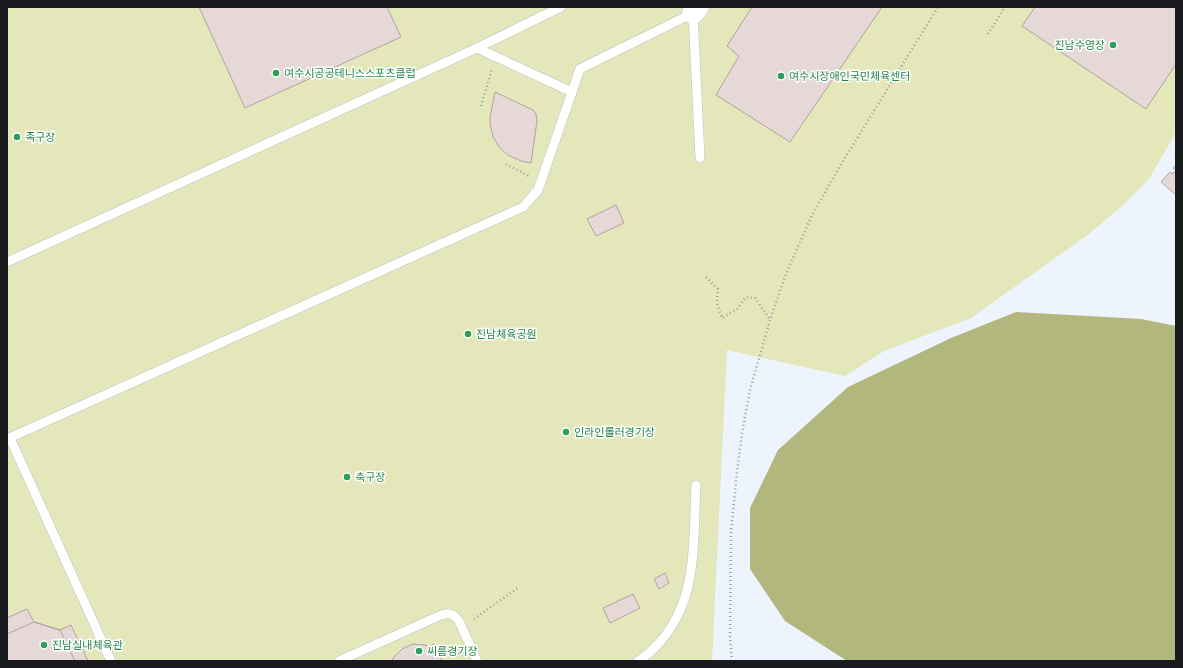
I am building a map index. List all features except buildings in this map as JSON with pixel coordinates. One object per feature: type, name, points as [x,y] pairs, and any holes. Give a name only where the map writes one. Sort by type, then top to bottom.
[{"type":"lane","points":[[7,262],[477,48],[561,7]]},
{"type":"lane","points":[[111,661],[8,439],[523,207],[538,190],[580,69],[695,10],[700,158]]},
{"type":"lane","points":[[477,48],[572,92]]},
{"type":"lane","points":[[638,661],[654,649],[670,629],[686,596],[691,571],[696,485]]},
{"type":"lane","points":[[339,661],[440,615],[448,613],[455,616],[459,621],[477,661]]},
{"type":"path","points":[[732,661],[730,622],[731,531],[737,472],[750,390],[770,320],[786,274],[812,215],[840,166],[938,7]]},
{"type":"path","points":[[988,34],[1005,7]]},
{"type":"path","points":[[481,106],[489,78]]},
{"type":"path","points":[[506,164],[527,175]]},
{"type":"path","points":[[706,277],[718,288],[717,302],[722,318],[737,309],[746,297],[755,298],[770,320]]},
{"type":"path","points":[[473,620],[519,587]]},
{"type":"green space","name":"진남체육공원","points":[[7,7],[1176,7],[1176,132],[1149,179],[1121,207],[1089,234],[971,318],[884,351],[845,376],[727,350],[712,661],[7,661]]},
{"type":"green space","points":[[1016,312],[1141,319],[1176,326],[1176,661],[847,661],[785,621],[750,569],[750,508],[778,450],[848,387],[951,338]]},
{"type":"place","name":"진남수영장","points":[[1113,45]]},
{"type":"place","name":"여수시공공테니스스포츠클럽","points":[[276,73]]},
{"type":"place","name":"여수시장애인국민체육센터","points":[[781,76]]},
{"type":"place","name":"족구장","points":[[17,137]]},
{"type":"place","name":"진남체육공원","points":[[468,334]]},
{"type":"place","name":"인라인롤러경기장","points":[[566,432]]},
{"type":"place","name":"축구장","points":[[347,477]]},
{"type":"place","name":"진남실내체육관","points":[[44,645]]},
{"type":"place","name":"씨름경기장","points":[[419,651]]}]
